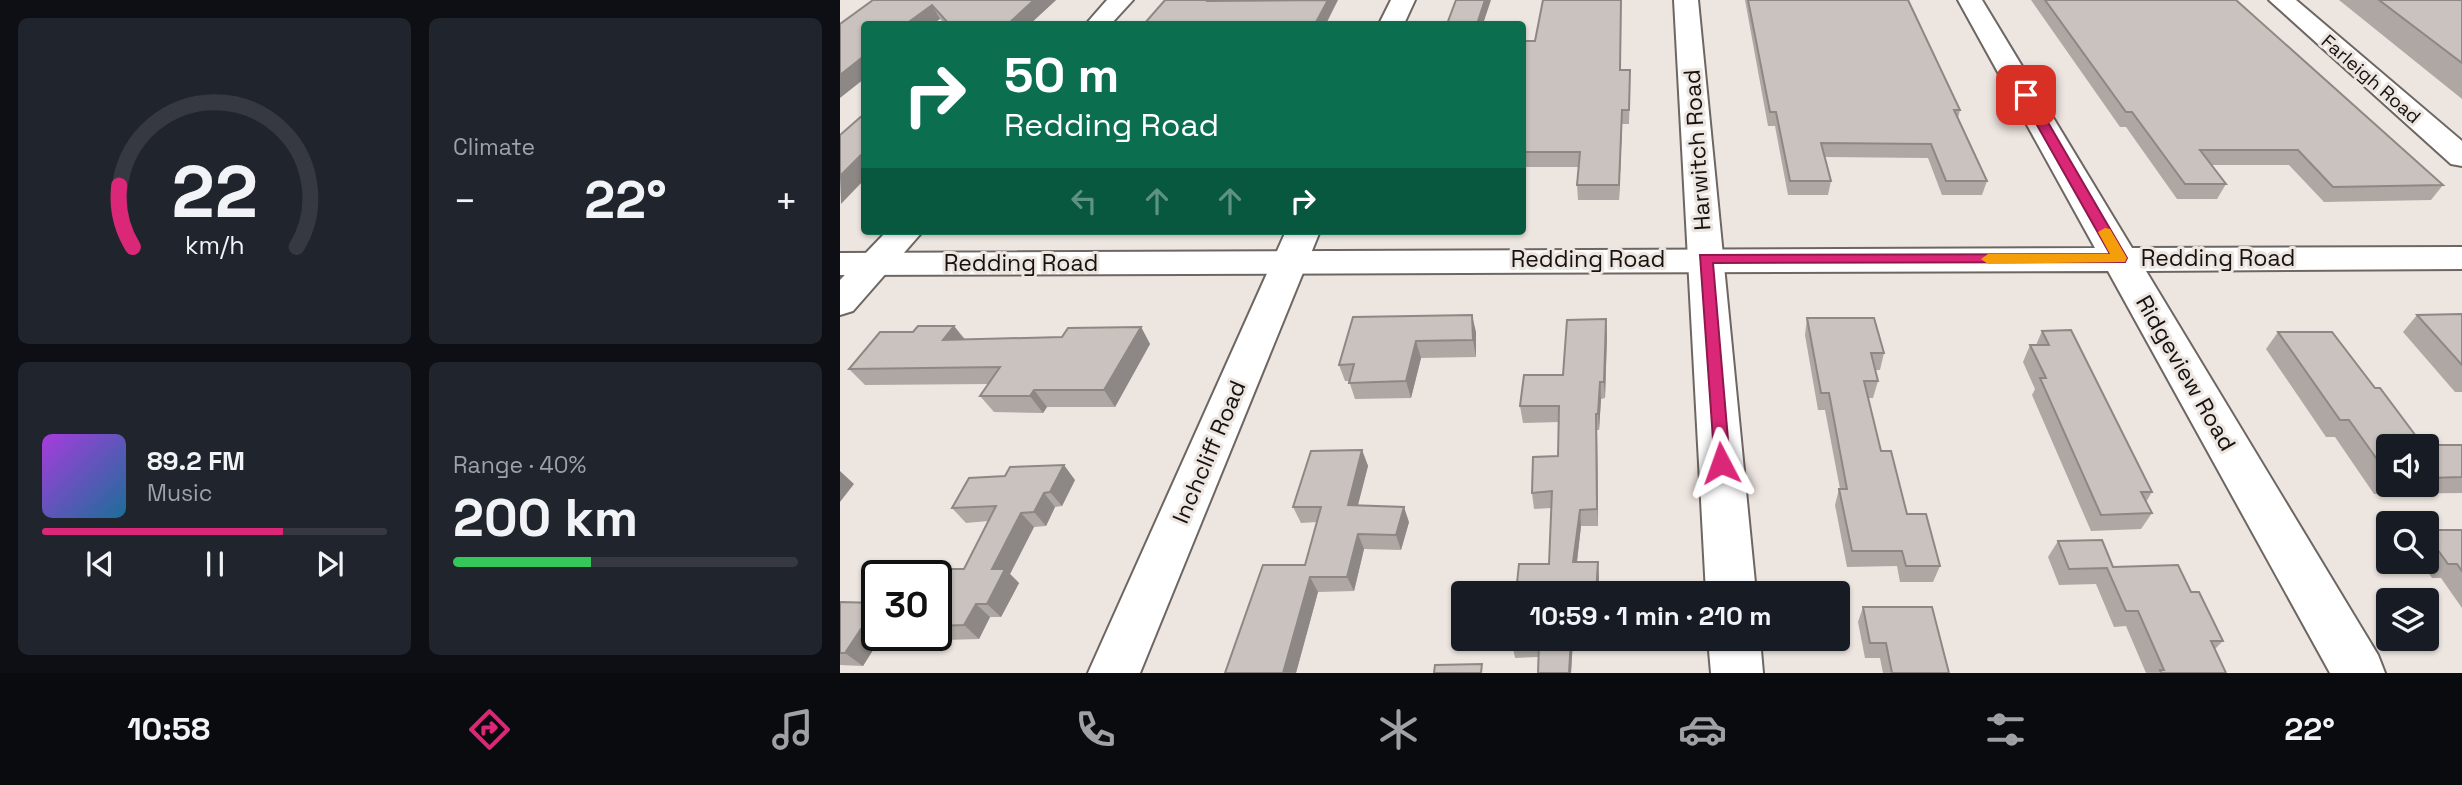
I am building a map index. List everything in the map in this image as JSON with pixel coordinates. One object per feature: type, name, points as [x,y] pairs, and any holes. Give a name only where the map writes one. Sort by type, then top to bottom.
[{"type":"street","points":[[1101,21],[1121,0]]},
{"type":"street","points":[[1393,21],[1403,0]]},
{"type":"street","name":"Harwitch Road","points":[[1686,0],[1730,581]]},
{"type":"street","name":"Ridgeview Road","points":[[1970,0],[2359,673]]},
{"type":"street","name":"Farleigh Road","points":[[2281,0],[2462,157]]},
{"type":"street","points":[[840,302],[902,235]]},
{"type":"street","name":"Redding Road","points":[[840,264],[1297,246],[1706,258],[2462,258]]},
{"type":"street","name":"Inchcliff Road","points":[[1114,673],[1297,246]]},
{"type":"street","points":[[1735,651],[1737,673]]},
{"type":"building","points":[[873,0],[1034,0],[1011,21],[946,21],[932,5],[910,21],[861,21],[861,58],[840,75],[840,24]]},
{"type":"building","points":[[1165,0],[1328,0],[1317,21],[1147,21]]},
{"type":"building","points":[[1456,0],[1485,0],[1478,21],[1448,21]]},
{"type":"building","points":[[1543,0],[1621,0],[1620,70],[1630,70],[1629,110],[1622,110],[1619,185],[1577,185],[1580,152],[1526,152],[1526,41],[1535,41]]},
{"type":"building","points":[[1748,0],[1908,0],[1960,110],[1954,110],[1987,181],[1946,181],[1931,144],[1821,143],[1831,181],[1790,181],[1776,112],[1770,112]]},
{"type":"building","points":[[2045,0],[2236,0],[2443,185],[2333,187],[2298,150],[2200,150],[2226,184],[2185,184],[2132,112],[2126,112]]},
{"type":"building","points":[[2379,0],[2462,0],[2462,63]]},
{"type":"building","points":[[861,117],[861,155],[840,176],[840,135]]},
{"type":"building","points":[[2462,314],[2462,365],[2417,315]]},
{"type":"building","points":[[1472,315],[1473,340],[1416,341],[1406,381],[1349,383],[1354,364],[1339,365],[1353,317]]},
{"type":"building","points":[[1807,318],[1874,318],[1884,353],[1871,353],[1878,381],[1864,381],[1881,451],[1891,451],[1907,514],[1926,514],[1940,566],[1906,566],[1902,551],[1852,551],[1839,489],[1847,489],[1829,393],[1821,393]]},
{"type":"building","points":[[1606,319],[1604,382],[1600,382],[1596,414],[1597,509],[1580,510],[1573,562],[1598,562],[1597,581],[1517,581],[1519,564],[1549,564],[1552,491],[1532,493],[1533,457],[1558,456],[1559,406],[1520,406],[1524,375],[1563,375],[1567,320]]},
{"type":"building","points":[[918,326],[954,326],[943,340],[1062,337],[1068,328],[1141,327],[1104,390],[1034,390],[1030,396],[980,396],[1000,367],[849,369],[880,332],[913,332]]},
{"type":"building","points":[[2071,330],[2152,492],[2141,492],[2152,513],[2101,515],[2040,378],[2046,378],[2030,345],[2049,345],[2042,331]]},
{"type":"building","points":[[2278,332],[2332,332],[2375,388],[2380,388],[2414,434],[2376,434],[2376,458],[2349,420],[2340,420]]},
{"type":"building","points":[[2439,445],[2462,445],[2462,477],[2439,478]]},
{"type":"building","points":[[1362,450],[1348,505],[1404,507],[1396,535],[1358,534],[1347,577],[1310,577],[1283,673],[1225,673],[1263,565],[1305,565],[1321,507],[1293,507],[1311,451]]},
{"type":"building","points":[[1064,465],[1050,492],[1044,493],[1034,512],[1021,513],[992,569],[1005,569],[987,604],[976,604],[964,625],[952,625],[952,569],[964,569],[996,506],[952,508],[969,478],[1005,476],[1010,467]]},
{"type":"building","points":[[2439,530],[2462,530],[2462,571],[2457,564],[2448,564],[2439,552]]},
{"type":"building","points":[[2102,540],[2113,567],[2178,565],[2191,592],[2199,592],[2223,641],[2211,641],[2226,673],[2161,673],[2160,670],[2164,670],[2138,611],[2126,611],[2107,568],[2069,569],[2058,541]]},
{"type":"building","points":[[840,602],[861,603],[861,629],[845,653],[840,653]]},
{"type":"building","points":[[1863,607],[1932,607],[1949,673],[1892,673],[1886,643],[1870,643]]},
{"type":"building","points":[[1539,651],[1570,651],[1569,673],[1538,673]]},
{"type":"building","points":[[1482,664],[1481,673],[1434,673],[1435,665]]},
{"type":"slow traffic","points":[[1988,259],[2120,258],[2105,232]]},
{"type":"route","points":[[1721,463],[1706,258],[2120,258],[2026,95]]}]
